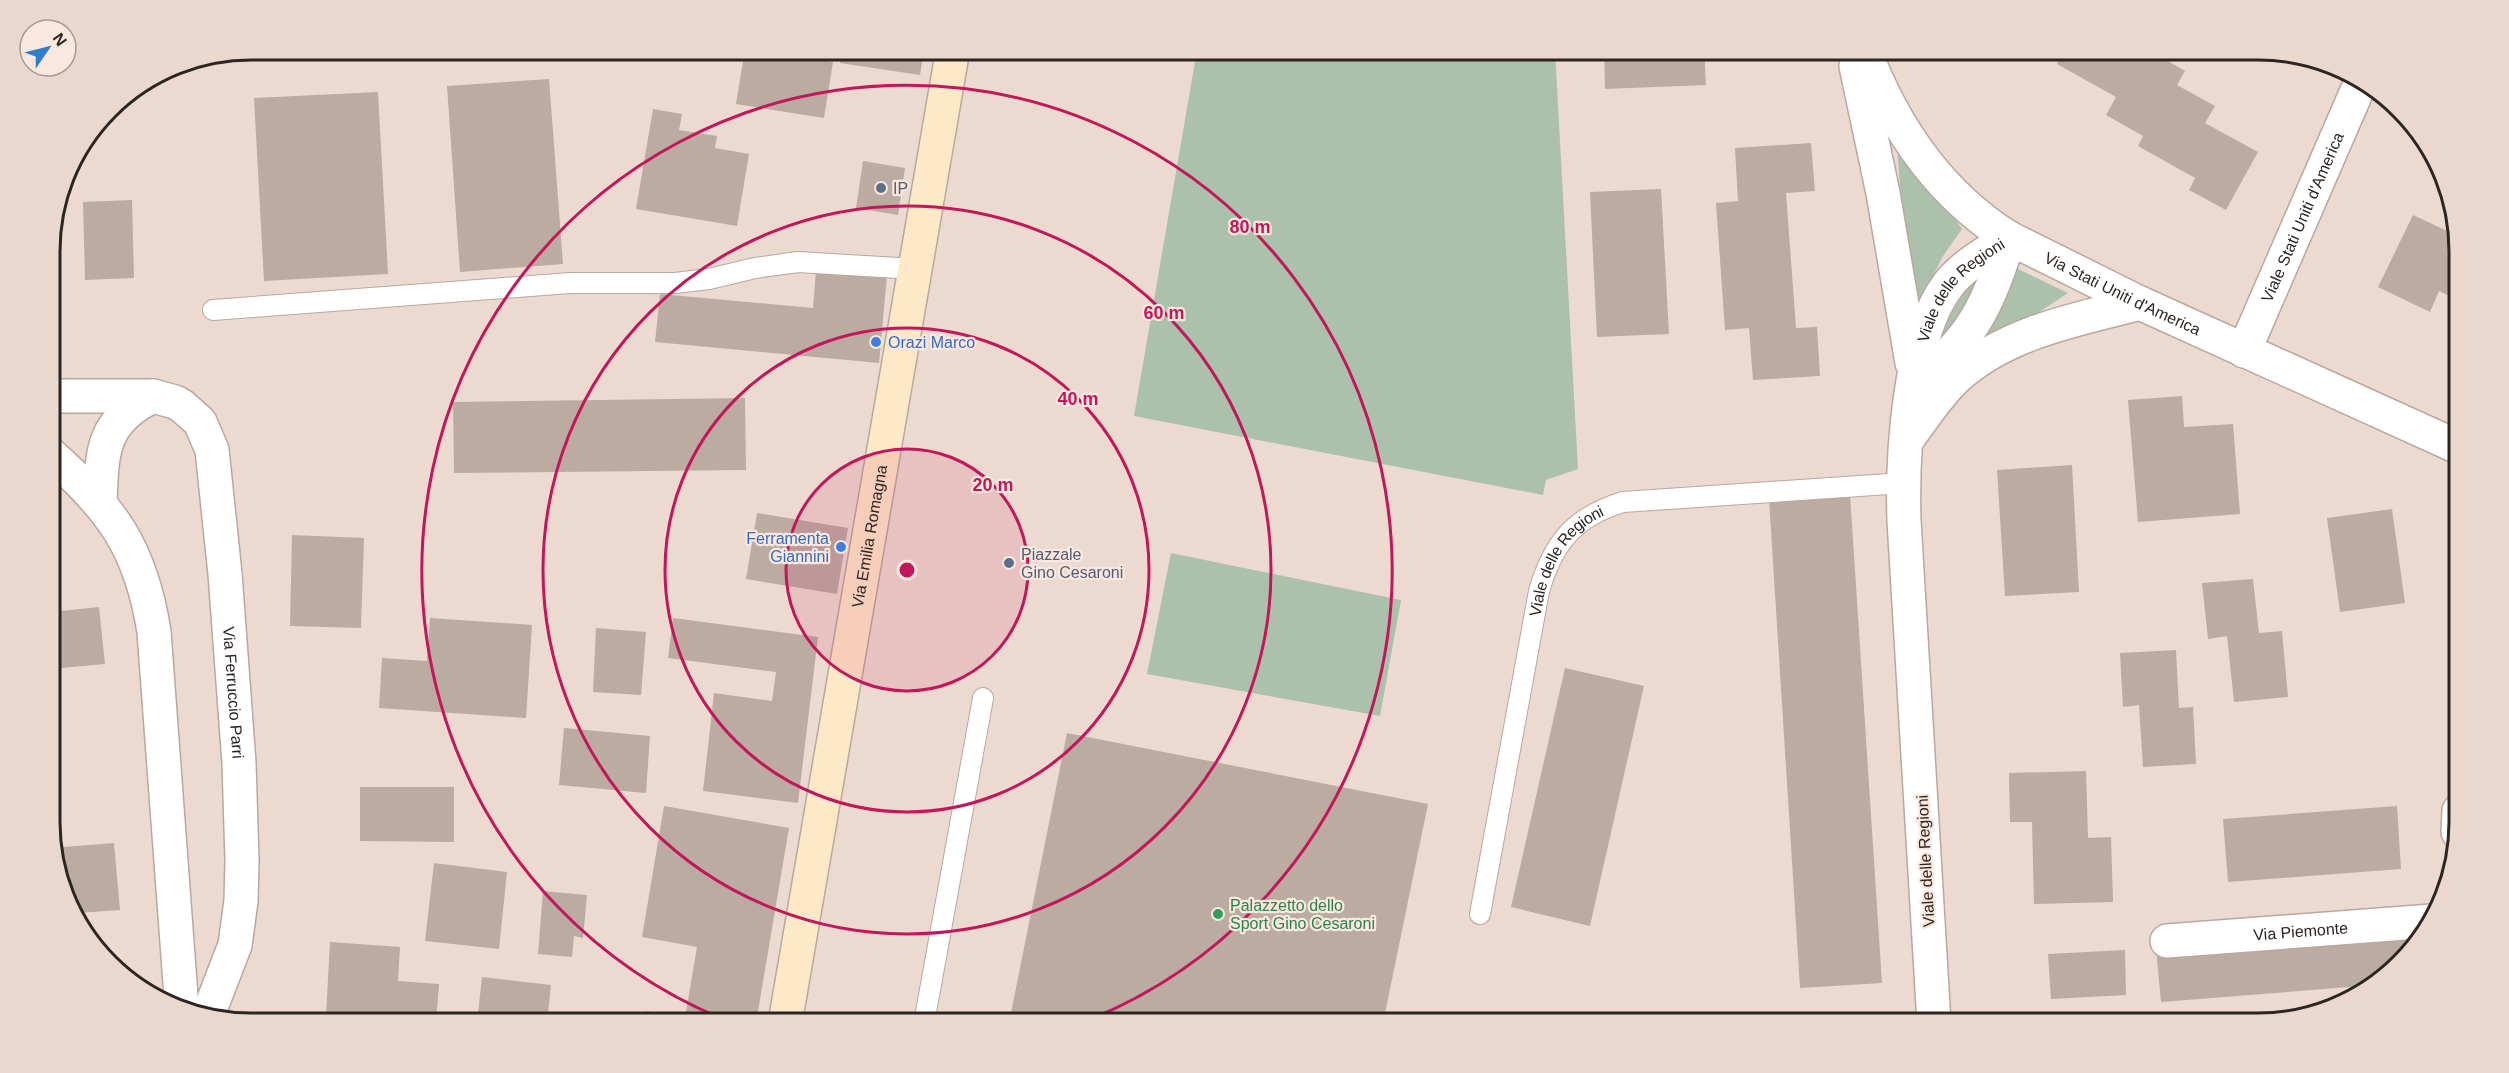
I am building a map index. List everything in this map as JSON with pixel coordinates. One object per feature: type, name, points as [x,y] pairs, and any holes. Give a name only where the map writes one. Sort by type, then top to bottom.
[{"type":"main road","name":"Via Emilia Romagna","points":[[787,1013],[951,60]]},
{"type":"street","name":"Viale delle Regioni","points":[[1854,60],[1885,204],[1914,380]]},
{"type":"street","name":"Via Stati Uniti d'America","points":[[1868,60],[1900,126],[1934,173],[1974,214],[2009,238],[2140,303],[2449,443]]},
{"type":"street","name":"Viale Stati Uniti d'America","points":[[2244,351],[2358,89]]},
{"type":"street","name":"Viale delle Regioni","points":[[1914,380],[1939,364],[1971,331],[1999,272],[2009,238]]},
{"type":"street","name":"Viale delle Regioni","points":[[1933,1013],[1904,483],[1906,441],[1914,380],[1926,326],[1939,298],[1962,270],[2009,238]]},
{"type":"street","points":[[1906,441],[1946,388],[1981,358],[2007,342],[2043,329],[2140,303]]},
{"type":"street","name":"Via Ferruccio Parri","points":[[60,396],[153,396],[182,405],[200,422],[212,450],[220,519],[239,763],[242,901],[231,961],[211,1008]]},
{"type":"street","points":[[100,502],[103,455],[113,426],[130,410],[153,396]]},
{"type":"street","points":[[60,464],[112,516],[129,545],[144,582],[151,615],[181,999]]},
{"type":"street","name":"Via Piemonte","points":[[2167,941],[2420,922]]},
{"type":"lane","points":[[213,310],[570,283],[675,283],[798,262],[915,269]]},
{"type":"lane","name":"Viale delle Regioni","points":[[1480,914],[1539,591],[1551,555],[1568,533],[1590,516],[1623,502],[1904,483]]},
{"type":"lane","points":[[926,1013],[983,698]]},
{"type":"green space","points":[[1195,60],[1556,60],[1578,469],[1546,480],[1543,495],[1134,416]]},
{"type":"green space","points":[[1896,132],[1962,229],[1943,256],[1910,322]]},
{"type":"green space","points":[[1984,260],[1963,323],[1939,343],[1943,327]]},
{"type":"green space","points":[[2014,267],[2068,293],[1997,340],[1988,338],[1985,333]]},
{"type":"green space","points":[[1171,553],[1401,600],[1380,716],[1147,674]]},
{"type":"building","points":[[743,60],[833,62],[824,118],[736,104]]},
{"type":"building","points":[[840,60],[922,60],[920,75],[840,63]]},
{"type":"building","points":[[1604,60],[1705,60],[1706,85],[1605,89]]},
{"type":"building","points":[[2059,60],[2166,60],[2185,71],[2177,85],[2215,106],[2205,123],[2258,152],[2226,210],[2189,190],[2195,178],[2138,146],[2143,136],[2106,115],[2116,97],[2057,64]]},
{"type":"building","points":[[549,79],[563,264],[460,272],[447,86]]},
{"type":"building","points":[[378,92],[388,274],[264,281],[254,98]]},
{"type":"building","points":[[653,109],[682,114],[679,130],[717,136],[715,148],[749,154],[737,226],[636,209]]},
{"type":"building","points":[[1811,143],[1815,191],[1786,193],[1796,328],[1817,327],[1820,376],[1753,380],[1749,328],[1725,330],[1716,203],[1738,201],[1735,148]]},
{"type":"building","name":"IP","points":[[863,161],[905,168],[898,215],[856,208]]},
{"type":"building","points":[[1661,189],[1669,334],[1597,337],[1590,192]]},
{"type":"building","points":[[132,200],[134,278],[85,280],[83,202]]},
{"type":"building","points":[[2413,215],[2447,231],[2449,296],[2439,291],[2430,312],[2378,287]]},
{"type":"building","points":[[816,269],[887,276],[879,363],[655,342],[660,294],[813,308]]},
{"type":"building","points":[[2182,396],[2184,427],[2233,424],[2240,514],[2138,522],[2128,400]]},
{"type":"building","points":[[745,398],[746,470],[454,473],[453,402]]},
{"type":"building","points":[[2072,465],[2079,592],[2005,596],[1997,470]]},
{"type":"building","points":[[1850,494],[1882,983],[1800,988],[1769,499]]},
{"type":"building","points":[[2392,509],[2405,603],[2340,612],[2327,518]]},
{"type":"building","points":[[757,513],[848,528],[837,594],[746,579]]},
{"type":"building","points":[[292,535],[364,538],[361,628],[290,626]]},
{"type":"building","points":[[2253,579],[2259,633],[2282,631],[2288,697],[2234,702],[2227,636],[2208,639],[2202,583]]},
{"type":"building","points":[[99,607],[105,664],[60,668],[60,611]]},
{"type":"building","points":[[430,618],[532,625],[526,718],[379,708],[382,658],[427,661]]},
{"type":"building","points":[[673,618],[818,637],[798,803],[703,791],[714,693],[772,701],[776,672],[668,658]]},
{"type":"building","points":[[596,628],[646,632],[641,695],[593,692]]},
{"type":"building","points":[[2176,650],[2179,708],[2193,707],[2196,764],[2143,767],[2139,705],[2123,707],[2120,653]]},
{"type":"building","points":[[1565,668],[1644,686],[1590,926],[1511,907]]},
{"type":"building","points":[[564,728],[650,736],[646,793],[559,785]]},
{"type":"building","name":"Palazzetto dello Sport Gino Cesaroni","points":[[1067,733],[1428,804],[1385,1013],[1011,1013]]},
{"type":"building","points":[[2086,771],[2088,838],[2111,837],[2113,902],[2034,904],[2032,822],[2010,822],[2009,773]]},
{"type":"building","points":[[360,787],[454,787],[454,842],[360,841]]},
{"type":"building","points":[[664,806],[789,828],[758,1013],[686,1013],[697,947],[642,937]]},
{"type":"building","points":[[2397,806],[2401,869],[2228,882],[2223,819]]},
{"type":"building","points":[[114,843],[120,910],[83,913],[66,872],[62,847]]},
{"type":"building","points":[[434,863],[507,872],[499,949],[425,941]]},
{"type":"building","points":[[543,891],[587,895],[583,938],[574,936],[572,957],[538,954]]},
{"type":"building","points":[[2415,930],[2393,957],[2374,974],[2354,987],[2161,1002],[2156,949]]},
{"type":"building","points":[[330,942],[400,947],[398,981],[439,984],[437,1013],[326,1013]]},
{"type":"building","points":[[2125,950],[2126,995],[2051,999],[2048,954]]},
{"type":"building","points":[[482,977],[551,985],[548,1013],[478,1013]]},
{"type":"place","name":"IP","points":[[881,188]]},
{"type":"place","name":"Orazi Marco","points":[[876,342]]},
{"type":"place","name":"Ferramenta Giannini","points":[[841,547]]},
{"type":"place","name":"Piazzale Gino Cesaroni","points":[[1009,563]]},
{"type":"place","name":"Palazzetto dello Sport Gino Cesaroni","points":[[1218,914]]}]
